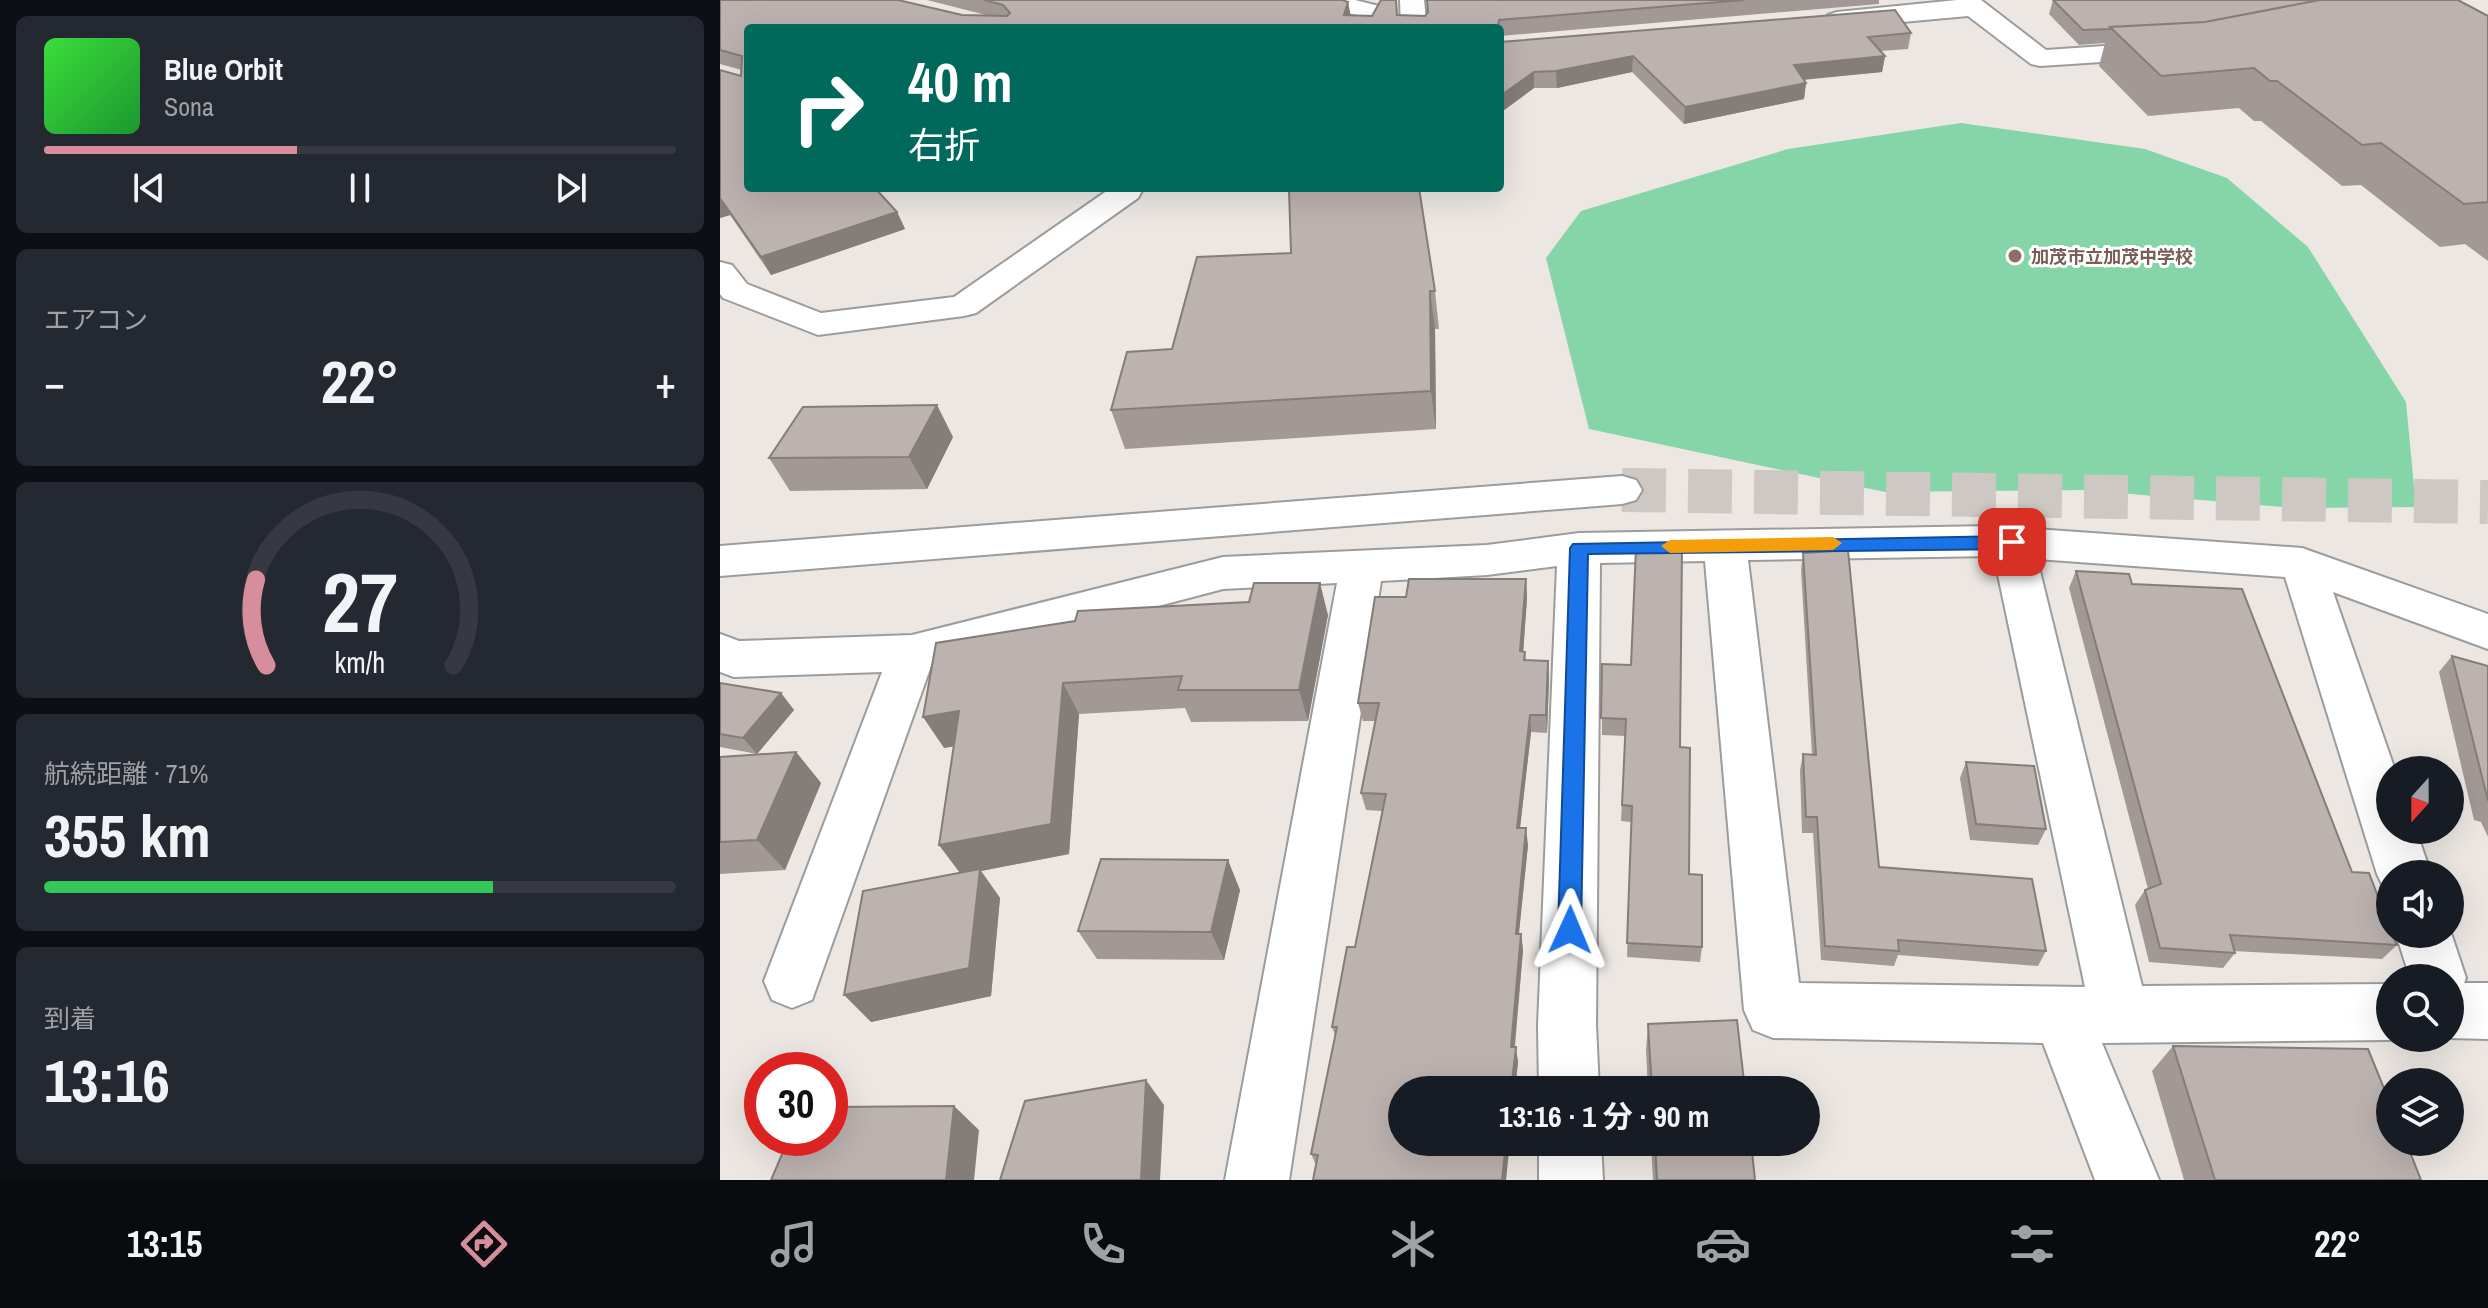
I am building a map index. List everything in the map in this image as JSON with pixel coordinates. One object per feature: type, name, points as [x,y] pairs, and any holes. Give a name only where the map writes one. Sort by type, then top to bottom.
[{"type":"street","points":[[1324,0],[1367,13]]},
{"type":"street","points":[[1412,0],[1414,24]]},
{"type":"street","points":[[1816,21],[1971,4],[2040,58],[2191,49]]},
{"type":"street","points":[[720,272],[735,291],[818,324],[964,306],[1122,192]]},
{"type":"street","points":[[720,561],[1622,490]]},
{"type":"street","points":[[2012,542],[2091,1015],[2127,1180]]},
{"type":"street","points":[[720,652],[734,659],[912,653],[1223,573],[1487,560],[1579,548],[1725,545],[2012,542],[2302,563],[2488,632]]},
{"type":"street","points":[[1725,545],[1773,1010],[2091,1015],[2376,1012]]},
{"type":"street","points":[[1569,1076],[1567,1025],[1579,548]]},
{"type":"street","points":[[2302,563],[2399,860]]},
{"type":"street","points":[[1257,1180],[1362,566]]},
{"type":"street","points":[[792,981],[912,653]]},
{"type":"street","points":[[2464,1011],[2488,1011]]},
{"type":"street","points":[[1570,1156],[1571,1180]]},
{"type":"green space","name":"加茂市立加茂中学校","points":[[1961,123],[2145,149],[2227,178],[2308,247],[2406,402],[2416,507],[2294,508],[2085,490],[1885,492],[1589,429],[1546,258],[1581,211],[1788,149]]},
{"type":"building","points":[[720,0],[898,0],[962,15],[1007,16],[1010,13],[1003,5],[984,0],[1342,0],[1348,2],[1344,15],[1372,16],[1381,0],[1396,0],[1397,15],[1425,16],[1428,12],[1427,0],[1744,0],[1499,20],[1498,24],[744,24],[744,192],[879,192],[897,212],[761,257],[720,198],[720,70],[741,76],[742,56],[720,50]]},
{"type":"building","points":[[2053,0],[2320,0],[2205,22],[2083,30]]},
{"type":"building","points":[[2320,0],[2458,0],[2488,16],[2488,202],[2464,204],[2381,143],[2362,145],[2277,81],[2270,81],[2254,68],[2161,76],[2110,27],[2205,22]]},
{"type":"building","points":[[1895,10],[1911,33],[1868,37],[1885,56],[1794,65],[1806,83],[1685,107],[1633,56],[1556,71],[1534,72],[1504,93],[1504,42]]},
{"type":"building","points":[[1289,192],[1420,192],[1435,291],[1430,291],[1431,391],[1111,410],[1127,352],[1172,349],[1197,257],[1291,253]]},
{"type":"building","points":[[937,405],[909,457],[769,458],[803,407]]},
{"type":"building","points":[[1636,548],[1682,548],[1680,747],[1690,748],[1689,874],[1702,875],[1702,947],[1627,943],[1632,806],[1622,805],[1626,719],[1601,718],[1602,664],[1631,665]]},
{"type":"building","points":[[1848,550],[1879,867],[2032,879],[2046,951],[1898,940],[1899,951],[1825,946],[1817,817],[1806,817],[1803,754],[1816,755],[1803,553]]},
{"type":"building","points":[[2076,571],[2129,574],[2132,584],[2242,589],[2352,872],[2369,873],[2376,891],[2376,944],[2230,935],[2235,953],[2160,948],[2145,890],[2161,884]]},
{"type":"building","points":[[1409,579],[1526,579],[1520,651],[1525,652],[1524,660],[1548,661],[1546,715],[1530,715],[1517,828],[1526,828],[1516,934],[1521,934],[1511,1047],[1516,1047],[1513,1076],[1388,1076],[1388,1156],[1505,1156],[1502,1180],[1313,1180],[1318,1155],[1311,1154],[1337,1027],[1332,1027],[1347,947],[1355,947],[1386,794],[1361,793],[1379,703],[1358,703],[1375,597],[1406,597]]},
{"type":"building","points":[[1254,583],[1320,583],[1299,690],[1178,690],[1182,676],[1063,683],[1051,824],[939,845],[959,711],[923,717],[936,643],[1075,621],[1078,611],[1249,602]]},
{"type":"building","points":[[2452,656],[2488,666],[2488,801]]},
{"type":"building","points":[[720,683],[781,693],[743,738],[720,734]]},
{"type":"building","points":[[796,752],[757,840],[720,842],[720,757]]},
{"type":"building","points":[[1966,762],[2034,766],[2046,829],[1976,824]]},
{"type":"building","points":[[1101,859],[1228,860],[1211,932],[1078,931]]},
{"type":"building","points":[[980,869],[969,968],[844,995],[863,891]]},
{"type":"building","points":[[1737,1020],[1743,1076],[1651,1076],[1648,1024]]},
{"type":"building","points":[[2173,1046],[2368,1049],[2376,1069],[2376,1156],[2412,1156],[2421,1180],[2215,1180]]},
{"type":"building","points":[[1146,1080],[1141,1180],[1000,1180],[1025,1101]]},
{"type":"building","points":[[954,1106],[946,1180],[771,1180],[781,1156],[848,1156],[848,1107]]},
{"type":"building","points":[[1656,1156],[1752,1156],[1755,1180],[1657,1180]]},
{"type":"tunnel","points":[[1622,490],[2488,502]]},
{"type":"slow traffic","points":[[1670,546],[1833,543]]},
{"type":"place","name":"加茂市立加茂中学校","points":[[2015,256]]},
{"type":"route","points":[[1570,930],[1579,548],[2012,542]]}]
